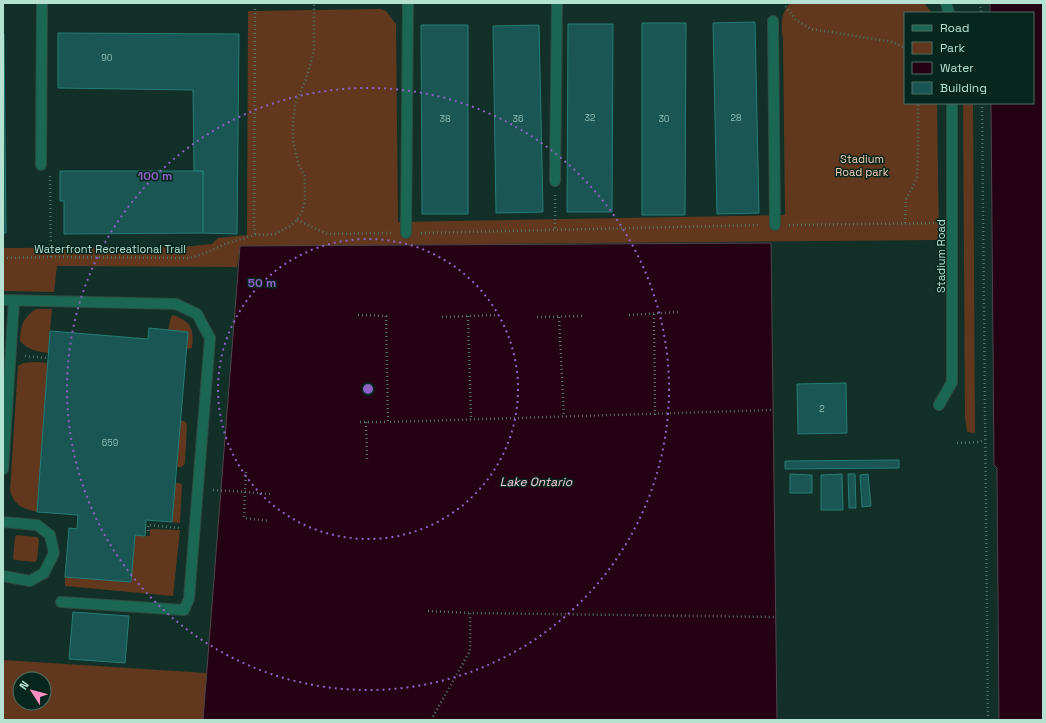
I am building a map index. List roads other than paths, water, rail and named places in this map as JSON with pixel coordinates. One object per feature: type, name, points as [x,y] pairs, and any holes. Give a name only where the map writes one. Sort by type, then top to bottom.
[{"type":"street","points":[[41,165],[42,3]]},
{"type":"street","points":[[406,233],[408,3]]},
{"type":"street","points":[[555,181],[557,3]]},
{"type":"street","points":[[773,21],[775,225]]},
{"type":"street","name":"Stadium Road","points":[[939,405],[952,382],[952,104]]},
{"type":"street","points":[[3,300],[176,304],[197,314],[210,338],[189,599],[184,610],[61,602]]},
{"type":"street","points":[[3,469],[14,300]]},
{"type":"street","points":[[3,522],[37,525],[50,535],[54,553],[44,573],[30,581],[3,576]]},
{"type":"water","points":[[990,3],[1043,3],[1043,720],[999,720],[997,468],[994,465],[991,104],[1034,104],[1034,12],[990,12]]},
{"type":"water","name":"Lake Ontario","points":[[771,243],[777,720],[203,720],[240,246]]},
{"type":"park label","name":"Stadium Road park","points":[[862,165]]}]
